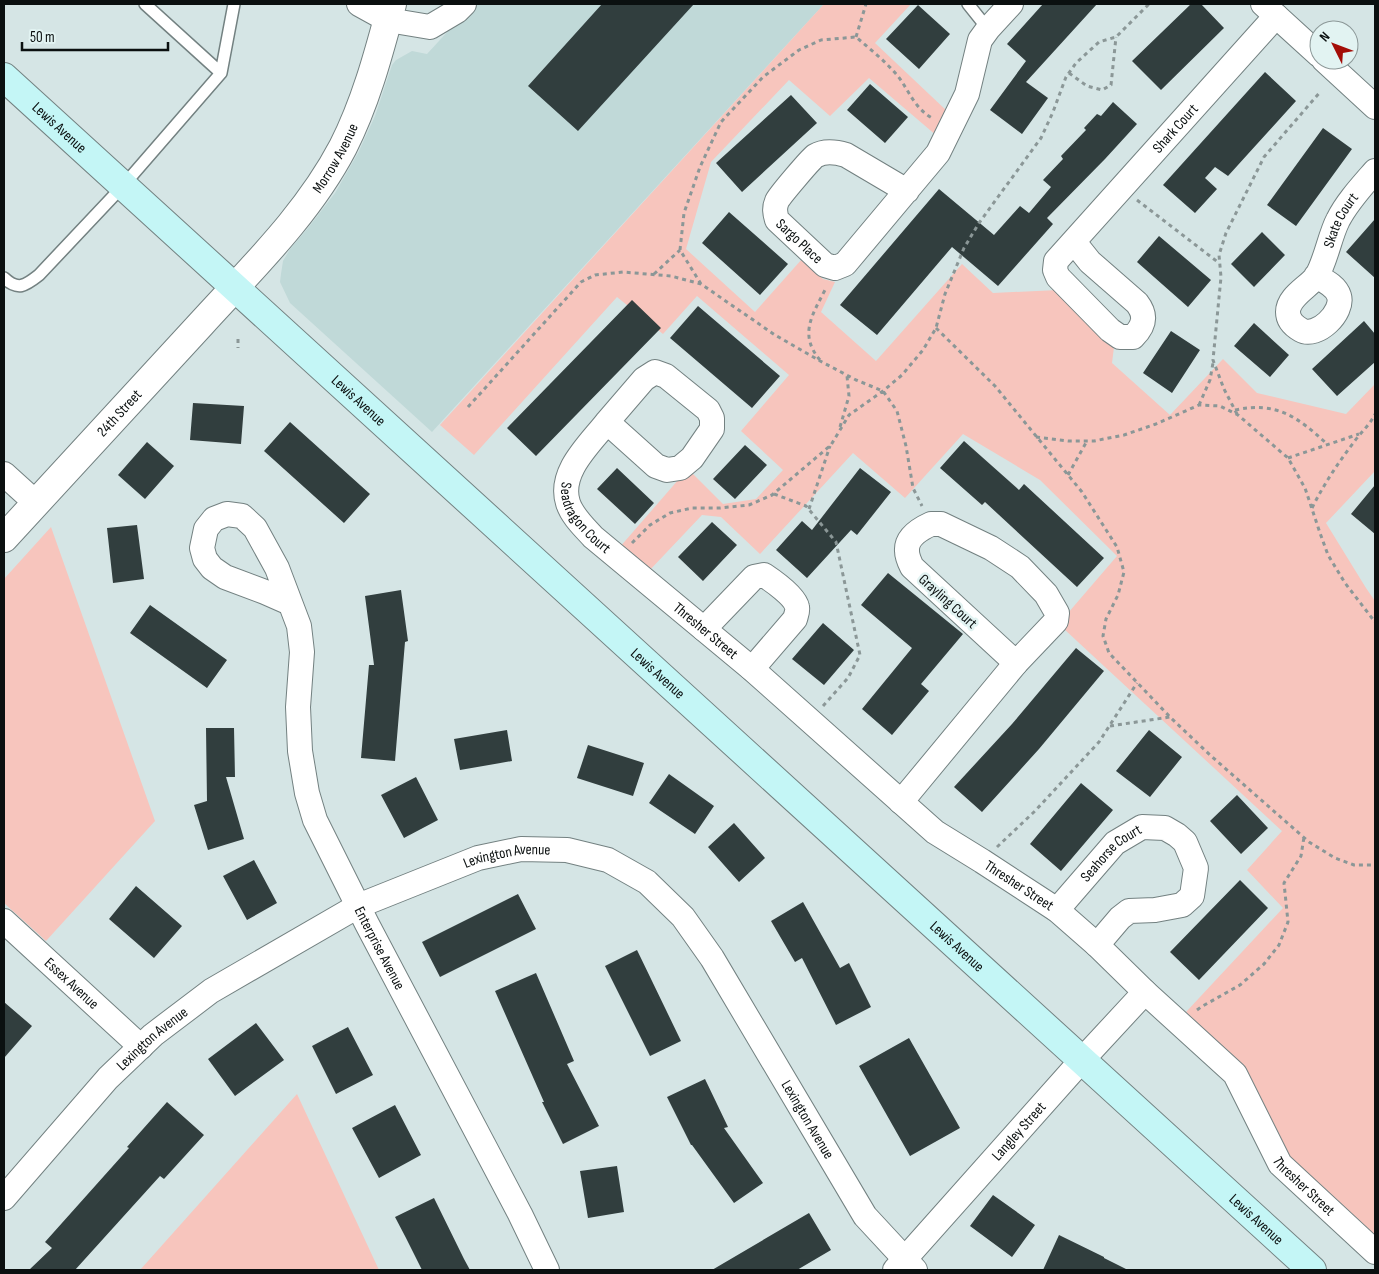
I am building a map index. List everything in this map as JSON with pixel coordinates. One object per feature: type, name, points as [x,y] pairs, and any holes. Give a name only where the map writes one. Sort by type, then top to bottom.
[{"type":"main road","name":"Lewis Avenue","points":[[4,77],[122,187],[1312,1270]]},
{"type":"street","points":[[359,4],[390,12],[430,27],[457,11],[464,4]]},
{"type":"street","name":"Sargo Place","points":[[908,191],[846,155],[836,152],[824,153],[815,157],[778,199],[775,210],[777,220],[825,265],[835,268],[845,264],[908,191],[938,153],[966,94],[980,40],[1011,4]]},
{"type":"street","points":[[1269,10],[1309,46]]},
{"type":"street","name":"Shark Court","points":[[1074,242],[1269,10]]},
{"type":"street","name":"Morrow Avenue","points":[[234,287],[314,196],[343,146],[357,116],[378,58],[390,12]]},
{"type":"street","points":[[1335,70],[1375,107]]},
{"type":"street","name":"Skate Court","points":[[1316,276],[1338,220],[1360,188],[1375,171]]},
{"type":"street","name":"24th Street","points":[[4,538],[234,287]]},
{"type":"street","name":"Seadragon Court","points":[[607,422],[572,468],[565,486],[568,504],[579,522],[593,538],[617,557]]},
{"type":"street","points":[[4,474],[36,503]]},
{"type":"street","points":[[901,802],[1016,663],[1056,621],[1057,613],[1046,594],[1020,567],[991,548],[941,524],[930,524]]},
{"type":"street","name":"Grayling Court","points":[[930,524],[918,530],[910,539],[906,551],[912,567],[1016,663]]},
{"type":"street","name":"Thresher Street","points":[[617,557],[752,669],[935,832],[1057,910],[1097,945],[1145,992],[1235,1074],[1280,1164],[1375,1252]]},
{"type":"street","points":[[704,629],[754,577],[764,576],[773,581],[795,601],[798,609],[795,619],[752,669]]},
{"type":"street","name":"Enterprise Avenue","points":[[290,603],[299,626],[301,644],[298,707],[300,742],[307,793],[315,820],[358,906],[520,1214],[547,1270]]},
{"type":"street","name":"Seahorse Court","points":[[1057,910],[1115,843],[1142,827],[1165,828],[1177,835],[1185,842],[1196,868],[1192,896],[1182,905],[1155,910],[1129,911],[1120,918],[1097,945]]},
{"type":"street","name":"Lexington Avenue","points":[[4,1198],[108,1078],[153,1035],[211,991],[358,906],[478,858],[520,849],[567,850],[608,860],[646,882],[683,916],[712,958],[865,1216],[905,1266]]},
{"type":"street","name":"Essex Avenue","points":[[4,921],[141,1046]]},
{"type":"street","name":"Langley Street","points":[[905,1266],[1082,1060],[1145,992]]},
{"type":"lane","points":[[146,4],[221,73]]},
{"type":"lane","points":[[4,278],[15,286],[29,283],[39,276],[122,187],[221,73],[234,4]]},
{"type":"lane","points":[[968,4],[988,29]]},
{"type":"path","points":[[856,37],[866,4]]},
{"type":"path","points":[[809,510],[830,445],[849,415],[902,375],[923,350],[936,328],[945,294],[964,248],[979,223],[1041,138],[1069,73],[1076,63],[1098,42],[1116,37],[1149,4]]},
{"type":"path","points":[[701,284],[680,250],[684,213],[700,167],[721,122],[763,77],[799,50],[821,40],[856,37],[897,76],[913,102],[925,114],[950,127]]},
{"type":"path","points":[[1069,73],[1087,86],[1102,90],[1111,85],[1116,37]]},
{"type":"path","points":[[1199,405],[1210,380],[1220,294],[1219,255],[1226,233],[1264,157],[1321,91]]},
{"type":"path","points":[[1123,186],[1138,200],[1220,264]]},
{"type":"path","points":[[654,275],[680,250]]},
{"type":"path","points":[[822,362],[813,351],[809,338],[809,323],[835,268]]},
{"type":"path","points":[[468,407],[582,282],[595,275],[623,272],[671,276],[701,284],[775,335],[847,376],[883,391],[897,411],[906,446],[913,488],[930,524]]},
{"type":"path","points":[[936,328],[995,386],[1082,492],[1117,547],[1124,572],[1118,595],[1106,619],[1103,636],[1108,653],[1170,717],[1304,838],[1335,858],[1354,865],[1375,865]]},
{"type":"path","points":[[238,339],[238,348]]},
{"type":"path","points":[[1213,360],[1224,390],[1238,415]]},
{"type":"path","points":[[839,430],[849,396],[847,376]]},
{"type":"path","points":[[1036,437],[1094,441],[1124,435],[1156,424],[1199,405],[1220,406],[1238,415],[1288,458],[1305,488],[1328,555],[1345,583],[1375,622]]},
{"type":"path","points":[[1235,410],[1249,407],[1275,408],[1297,419],[1327,444]]},
{"type":"path","points":[[1312,509],[1325,482],[1361,434],[1374,420],[1375,414]]},
{"type":"path","points":[[1288,458],[1361,434]]},
{"type":"path","points":[[1068,475],[1087,441]]},
{"type":"path","points":[[617,557],[650,525],[670,513],[692,508],[749,505],[774,494],[830,445]]},
{"type":"path","points":[[774,494],[806,506],[836,542],[860,655],[848,678],[810,721]]},
{"type":"path","points":[[982,861],[1035,811],[1099,742],[1137,683]]},
{"type":"path","points":[[1109,726],[1170,717]]},
{"type":"path","points":[[1182,1025],[1200,1007],[1240,985],[1264,964],[1279,945],[1288,922],[1284,883],[1301,856],[1304,838]]},
{"type":"shaded area","points":[[473,4],[824,4],[432,432],[290,303],[280,282],[283,261],[290,249],[335,193],[358,153],[375,116],[392,65],[396,60],[412,51],[427,54]]},
{"type":"shaded area","points":[[824,4],[911,4],[875,43],[948,112],[937,136],[869,78],[830,116],[789,80],[711,162],[686,249],[755,312],[802,259],[823,279],[835,282],[821,312],[876,361],[962,264],[993,293],[1058,290],[1114,347],[1112,363],[1170,415],[1223,359],[1257,393],[1346,414],[1375,384],[1375,471],[1326,523],[1375,601],[1375,1238],[1296,1166],[1286,1153],[1239,1062],[1186,1012],[1283,908],[1247,870],[1282,831],[1064,629],[1068,613],[1117,556],[1040,480],[963,434],[905,498],[853,453],[760,554],[721,517],[702,515],[648,572],[619,548],[679,479],[692,473],[723,504],[756,499],[783,470],[741,431],[789,375],[697,296],[663,334],[617,297],[474,455],[440,425]]},
{"type":"shaded area","points":[[51,527],[155,821],[46,941],[4,903],[4,579]]},
{"type":"shaded area","points":[[297,1094],[379,1270],[140,1270]]},
{"type":"building","points":[[602,4],[694,4],[578,131],[528,86]]},
{"type":"building","points":[[1043,4],[1097,4],[1026,82],[1048,98],[1022,134],[990,110],[1026,61],[1007,44]]},
{"type":"building","points":[[1191,4],[1201,4],[1224,28],[1161,90],[1132,61]]},
{"type":"building","points":[[918,5],[950,34],[919,69],[886,39]]},
{"type":"building","points":[[1265,72],[1296,101],[1228,176],[1215,167],[1205,178],[1217,189],[1195,213],[1163,185]]},
{"type":"building","points":[[870,84],[908,117],[885,143],[847,110]]},
{"type":"building","points":[[791,95],[817,123],[742,192],[716,163]]},
{"type":"building","points":[[1113,102],[1137,124],[1047,218],[1053,224],[998,286],[952,247],[877,335],[840,305],[939,189],[994,235],[1020,206],[1029,213],[1051,187],[1043,180],[1063,159],[1061,156],[1086,130],[1084,128],[1097,114],[1101,116]]},
{"type":"building","points":[[1323,128],[1352,149],[1296,226],[1267,205]]},
{"type":"building","points":[[729,212],[788,264],[760,295],[702,243]]},
{"type":"building","points":[[1375,219],[1375,278],[1346,252]]},
{"type":"building","points":[[1262,232],[1285,255],[1254,287],[1231,264]]},
{"type":"building","points":[[1159,236],[1211,280],[1188,307],[1137,262]]},
{"type":"building","points":[[632,300],[661,328],[536,456],[507,428]]},
{"type":"building","points":[[698,306],[780,376],[752,408],[670,338]]},
{"type":"building","points":[[1364,321],[1375,334],[1375,362],[1337,396],[1312,369]]},
{"type":"building","points":[[1254,323],[1289,355],[1270,377],[1234,346]]},
{"type":"building","points":[[1171,331],[1200,350],[1172,393],[1143,373]]},
{"type":"building","points":[[193,403],[244,406],[241,444],[190,440]]},
{"type":"building","points":[[290,422],[370,494],[344,523],[264,451]]},
{"type":"building","points":[[964,441],[1019,490],[1024,484],[1104,558],[1077,587],[985,502],[982,505],[940,468]]},
{"type":"building","points":[[147,442],[174,466],[145,499],[118,475]]},
{"type":"building","points":[[745,445],[767,465],[735,499],[713,479]]},
{"type":"building","points":[[617,468],[654,503],[635,524],[597,489]]},
{"type":"building","points":[[860,468],[891,492],[857,535],[851,530],[807,578],[776,550],[802,521],[812,530]]},
{"type":"building","points":[[1375,485],[1375,534],[1351,514]]},
{"type":"building","points":[[712,522],[737,545],[703,581],[678,557]]},
{"type":"building","points":[[137,525],[144,579],[113,583],[107,528]]},
{"type":"building","points":[[888,573],[963,634],[921,684],[929,691],[892,735],[862,709],[912,648],[861,605]]},
{"type":"building","points":[[401,590],[408,641],[405,642],[395,761],[361,758],[369,665],[374,665],[365,596]]},
{"type":"building","points":[[150,605],[227,660],[207,688],[130,633]]},
{"type":"building","points":[[823,623],[854,650],[824,685],[792,659]]},
{"type":"building","points":[[1076,648],[1104,671],[1039,749],[982,812],[954,787],[1012,724]]},
{"type":"building","points":[[206,728],[234,728],[235,777],[226,777],[244,839],[208,850],[194,805],[207,801]]},
{"type":"building","points":[[507,730],[512,761],[460,770],[454,739]]},
{"type":"building","points":[[1149,730],[1182,757],[1150,797],[1116,771]]},
{"type":"building","points":[[588,745],[644,763],[633,796],[577,778]]},
{"type":"building","points":[[669,774],[714,806],[695,834],[649,803]]},
{"type":"building","points":[[416,777],[438,820],[404,838],[381,795]]},
{"type":"building","points":[[1081,783],[1113,810],[1061,871],[1030,844]]},
{"type":"building","points":[[1237,795],[1268,828],[1241,854],[1210,821]]},
{"type":"building","points":[[734,823],[765,858],[739,882],[708,847]]},
{"type":"building","points":[[254,860],[277,903],[247,920],[223,876]]},
{"type":"building","points":[[1240,880],[1268,908],[1199,980],[1170,952]]},
{"type":"building","points":[[136,886],[182,926],[154,958],[109,919]]},
{"type":"building","points":[[518,894],[536,929],[440,977],[422,942]]},
{"type":"building","points":[[803,902],[840,968],[849,963],[871,1007],[836,1025],[802,958],[795,962],[771,921]]},
{"type":"building","points":[[637,950],[681,1041],[650,1056],[605,966]]},
{"type":"building","points":[[536,973],[574,1061],[567,1064],[599,1126],[563,1144],[542,1102],[544,1102],[495,991]]},
{"type":"building","points":[[4,1002],[32,1026],[4,1058]]},
{"type":"building","points":[[256,1023],[284,1060],[235,1096],[208,1059]]},
{"type":"building","points":[[348,1027],[373,1075],[336,1094],[312,1046]]},
{"type":"building","points":[[909,1038],[960,1128],[910,1156],[859,1066]]},
{"type":"building","points":[[705,1079],[728,1127],[724,1128],[763,1183],[734,1203],[691,1145],[667,1097]]},
{"type":"building","points":[[167,1102],[204,1135],[164,1179],[160,1176],[75,1270],[29,1270],[52,1248],[45,1242],[129,1148],[127,1147]]},
{"type":"building","points":[[395,1105],[421,1155],[379,1178],[352,1128]]},
{"type":"building","points":[[617,1166],[624,1212],[588,1218],[580,1171]]},
{"type":"building","points":[[993,1195],[1035,1225],[1012,1257],[970,1226]]},
{"type":"building","points":[[434,1198],[470,1270],[422,1270],[395,1217]]},
{"type":"building","points":[[809,1213],[831,1250],[797,1270],[712,1270]]},
{"type":"building","points":[[1059,1235],[1104,1257],[1128,1270],[1043,1270]]}]
